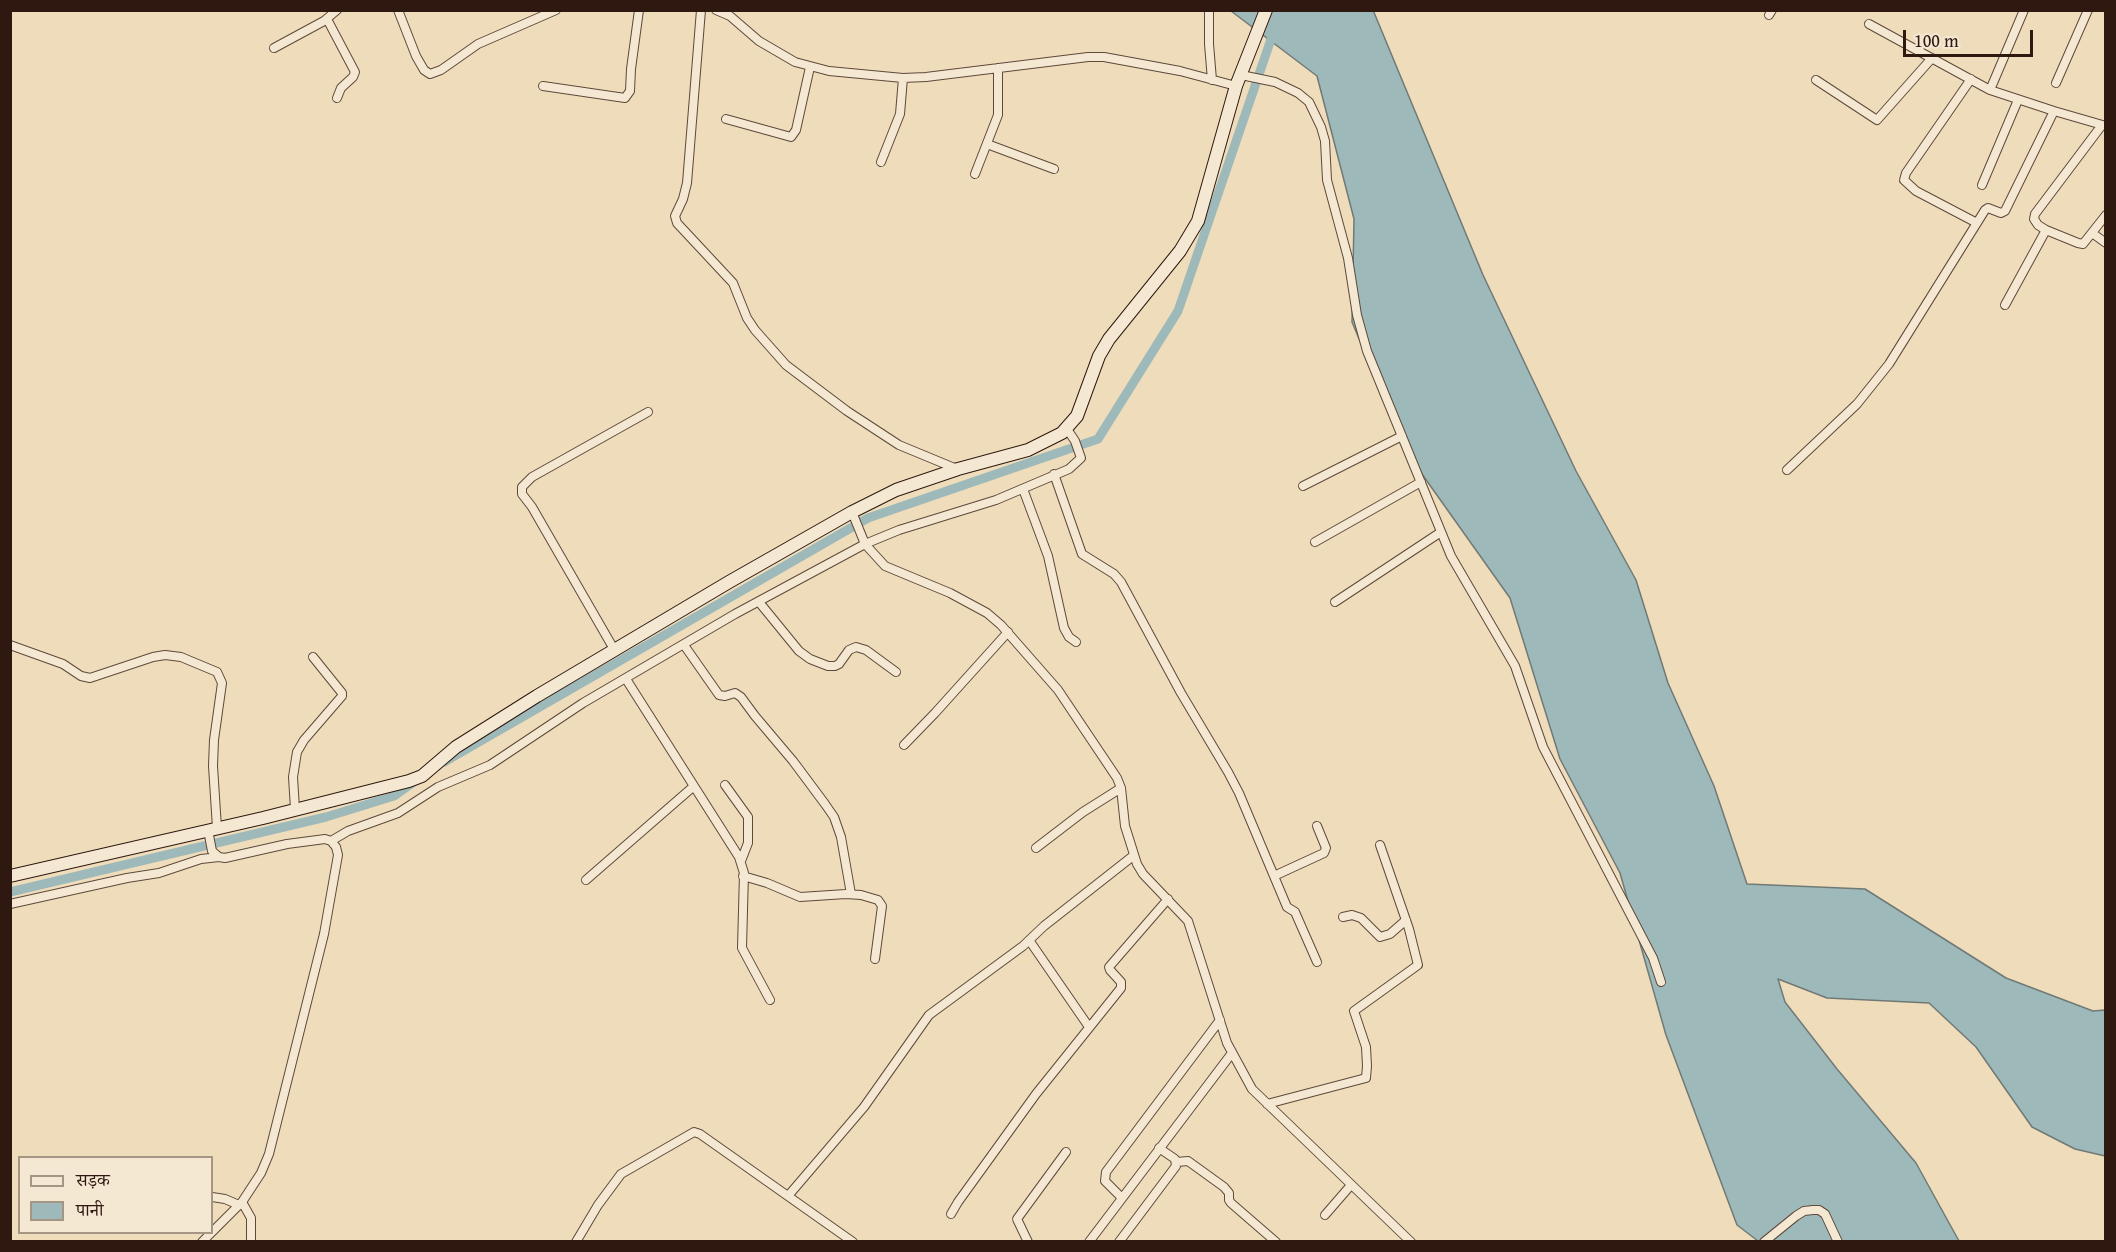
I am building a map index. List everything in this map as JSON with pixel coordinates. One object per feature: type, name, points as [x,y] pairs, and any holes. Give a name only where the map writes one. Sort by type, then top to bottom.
[{"type":"street","points":[[274,48],[327,19],[338,10]]},
{"type":"street","points":[[398,10],[416,56],[424,70],[430,74],[441,70],[478,44],[556,10]]},
{"type":"street","points":[[543,86],[625,98],[630,91],[639,10]]},
{"type":"street","points":[[701,10],[687,183],[675,216],[678,223],[733,284],[755,330],[786,365],[830,399],[899,445],[958,469]]},
{"type":"street","points":[[716,10],[730,16],[759,41],[795,62],[829,71],[903,78],[1104,57],[1180,71],[1212,80],[1240,77],[1275,82],[1298,93],[1309,102],[1325,141],[1327,180],[1348,258],[1361,332],[1367,351],[1459,572],[1515,666],[1543,747],[1653,958],[1661,982]]},
{"type":"street","points":[[1209,10],[1212,80]]},
{"type":"street","points":[[10,876],[211,833],[422,776],[456,747],[729,582],[853,516],[896,490],[958,469],[1028,450],[1067,429],[1077,416],[1099,356],[1109,339],[1191,236],[1200,213],[1240,77],[1266,10]]},
{"type":"street","points":[[1990,90],[2024,10]]},
{"type":"street","points":[[2056,83],[2088,10]]},
{"type":"street","points":[[327,19],[355,72],[341,88],[337,98]]},
{"type":"street","points":[[1869,24],[1990,90],[2104,126],[2034,219],[2046,230],[2083,243],[2106,215]]},
{"type":"street","points":[[1816,80],[1877,120],[1932,58]]},
{"type":"street","points":[[726,120],[791,137],[796,130],[810,67]]},
{"type":"street","points":[[975,174],[998,115],[998,68]]},
{"type":"street","points":[[881,162],[900,114],[903,78]]},
{"type":"street","points":[[1971,79],[1906,173],[1904,180],[1916,191],[1977,223]]},
{"type":"street","points":[[1982,185],[2018,100]]},
{"type":"street","points":[[1787,470],[1857,404],[1877,379],[1904,341],[1986,209],[2005,212],[2055,111]]},
{"type":"street","points":[[987,144],[1054,169]]},
{"type":"street","points":[[2005,304],[2046,230]]},
{"type":"street","points":[[2092,233],[2106,243]]},
{"type":"street","points":[[615,651],[522,494],[522,487],[532,477],[648,412]]},
{"type":"street","points":[[10,904],[159,873],[215,854],[225,858],[318,839],[331,841],[348,831],[398,813],[438,787],[490,765],[583,703],[865,544],[898,530],[996,500],[1076,465],[1081,458],[1080,454],[1067,429]]},
{"type":"street","points":[[1303,486],[1402,436]]},
{"type":"street","points":[[1054,474],[1082,554],[1114,574],[1121,582],[1181,693],[1232,779],[1287,907],[1295,912],[1317,962]]},
{"type":"street","points":[[1315,542],[1421,482]]},
{"type":"street","points":[[1023,489],[1048,556],[1064,628],[1076,642]]},
{"type":"street","points":[[853,516],[865,544],[885,566],[965,599],[995,619],[1062,696],[1111,767],[1121,788],[1125,826],[1133,856],[1143,873],[1188,921],[1232,1053],[1252,1089],[1411,1242]]},
{"type":"street","points":[[1335,602],[1441,532]]},
{"type":"street","points":[[759,602],[800,651],[810,659],[828,666],[835,666],[849,650],[856,647],[861,648],[896,672]]},
{"type":"street","points":[[904,745],[1008,632]]},
{"type":"street","points":[[10,645],[63,664],[81,676],[90,678],[165,655],[181,657],[217,672],[222,683],[214,740],[211,833],[215,854]]},
{"type":"street","points":[[684,645],[719,695],[735,693],[741,697],[834,817],[841,837],[851,894]]},
{"type":"street","points":[[295,809],[293,777],[297,752],[304,740],[342,696],[313,657]]},
{"type":"street","points":[[626,679],[741,861],[743,876],[742,948],[770,1000]]},
{"type":"street","points":[[725,785],[748,818],[748,843],[741,861]]},
{"type":"street","points":[[586,880],[694,786]]},
{"type":"street","points":[[1036,848],[1083,812],[1121,788]]},
{"type":"street","points":[[1274,876],[1324,853],[1326,848],[1317,826]]},
{"type":"street","points":[[213,1232],[244,1206],[269,1154],[321,946],[338,855],[331,841]]},
{"type":"street","points":[[1267,1104],[1366,1078],[1366,1047],[1354,1011],[1418,965],[1419,960],[1380,845]]},
{"type":"street","points":[[788,1196],[864,1107],[928,1015],[1029,940],[1133,856]]},
{"type":"street","points":[[743,876],[800,897],[851,894],[861,895],[882,903],[875,959]]},
{"type":"street","points":[[951,1215],[1036,1094],[1121,988],[1121,982],[1110,970],[1110,964],[1168,899]]},
{"type":"street","points":[[1343,917],[1352,915],[1361,918],[1380,938],[1390,934],[1406,920]]},
{"type":"street","points":[[1029,940],[1089,1027]]},
{"type":"street","points":[[1122,1197],[1104,1180],[1106,1172],[1220,1020]]},
{"type":"street","points":[[1089,1242],[1232,1053]]},
{"type":"street","points":[[576,1242],[598,1205],[621,1174],[692,1133],[700,1134],[853,1242]]},
{"type":"street","points":[[1159,1148],[1177,1162],[1188,1161],[1224,1187],[1229,1193],[1231,1203],[1276,1242]]},
{"type":"street","points":[[1028,1242],[1017,1219],[1066,1152]]},
{"type":"street","points":[[1119,1242],[1173,1171],[1177,1162]]},
{"type":"street","points":[[1325,1215],[1351,1185]]},
{"type":"street","points":[[213,1197],[244,1206],[251,1218],[251,1242]]},
{"type":"street","points":[[1764,1242],[1804,1211],[1819,1210],[1825,1214],[1838,1242]]},
{"type":"water","points":[[1373,10],[1483,275],[1576,471],[1636,580],[1668,683],[1714,786],[1747,884],[1865,889],[2006,978],[2093,1011],[2105,1010],[2105,1156],[2075,1149],[2032,1127],[1976,1047],[1929,1003],[1827,998],[1778,979],[1785,1002],[1837,1069],[1916,1163],[1959,1241],[1758,1241],[1737,1225],[1666,1035],[1620,873],[1560,759],[1510,598],[1407,453],[1352,322],[1354,219],[1317,76],[1231,11]]},
{"type":"waterway","points":[[444,762],[868,518],[1098,439],[1178,311],[1281,10]]},
{"type":"waterway","points":[[10,892],[326,817],[394,796],[415,781]]}]
